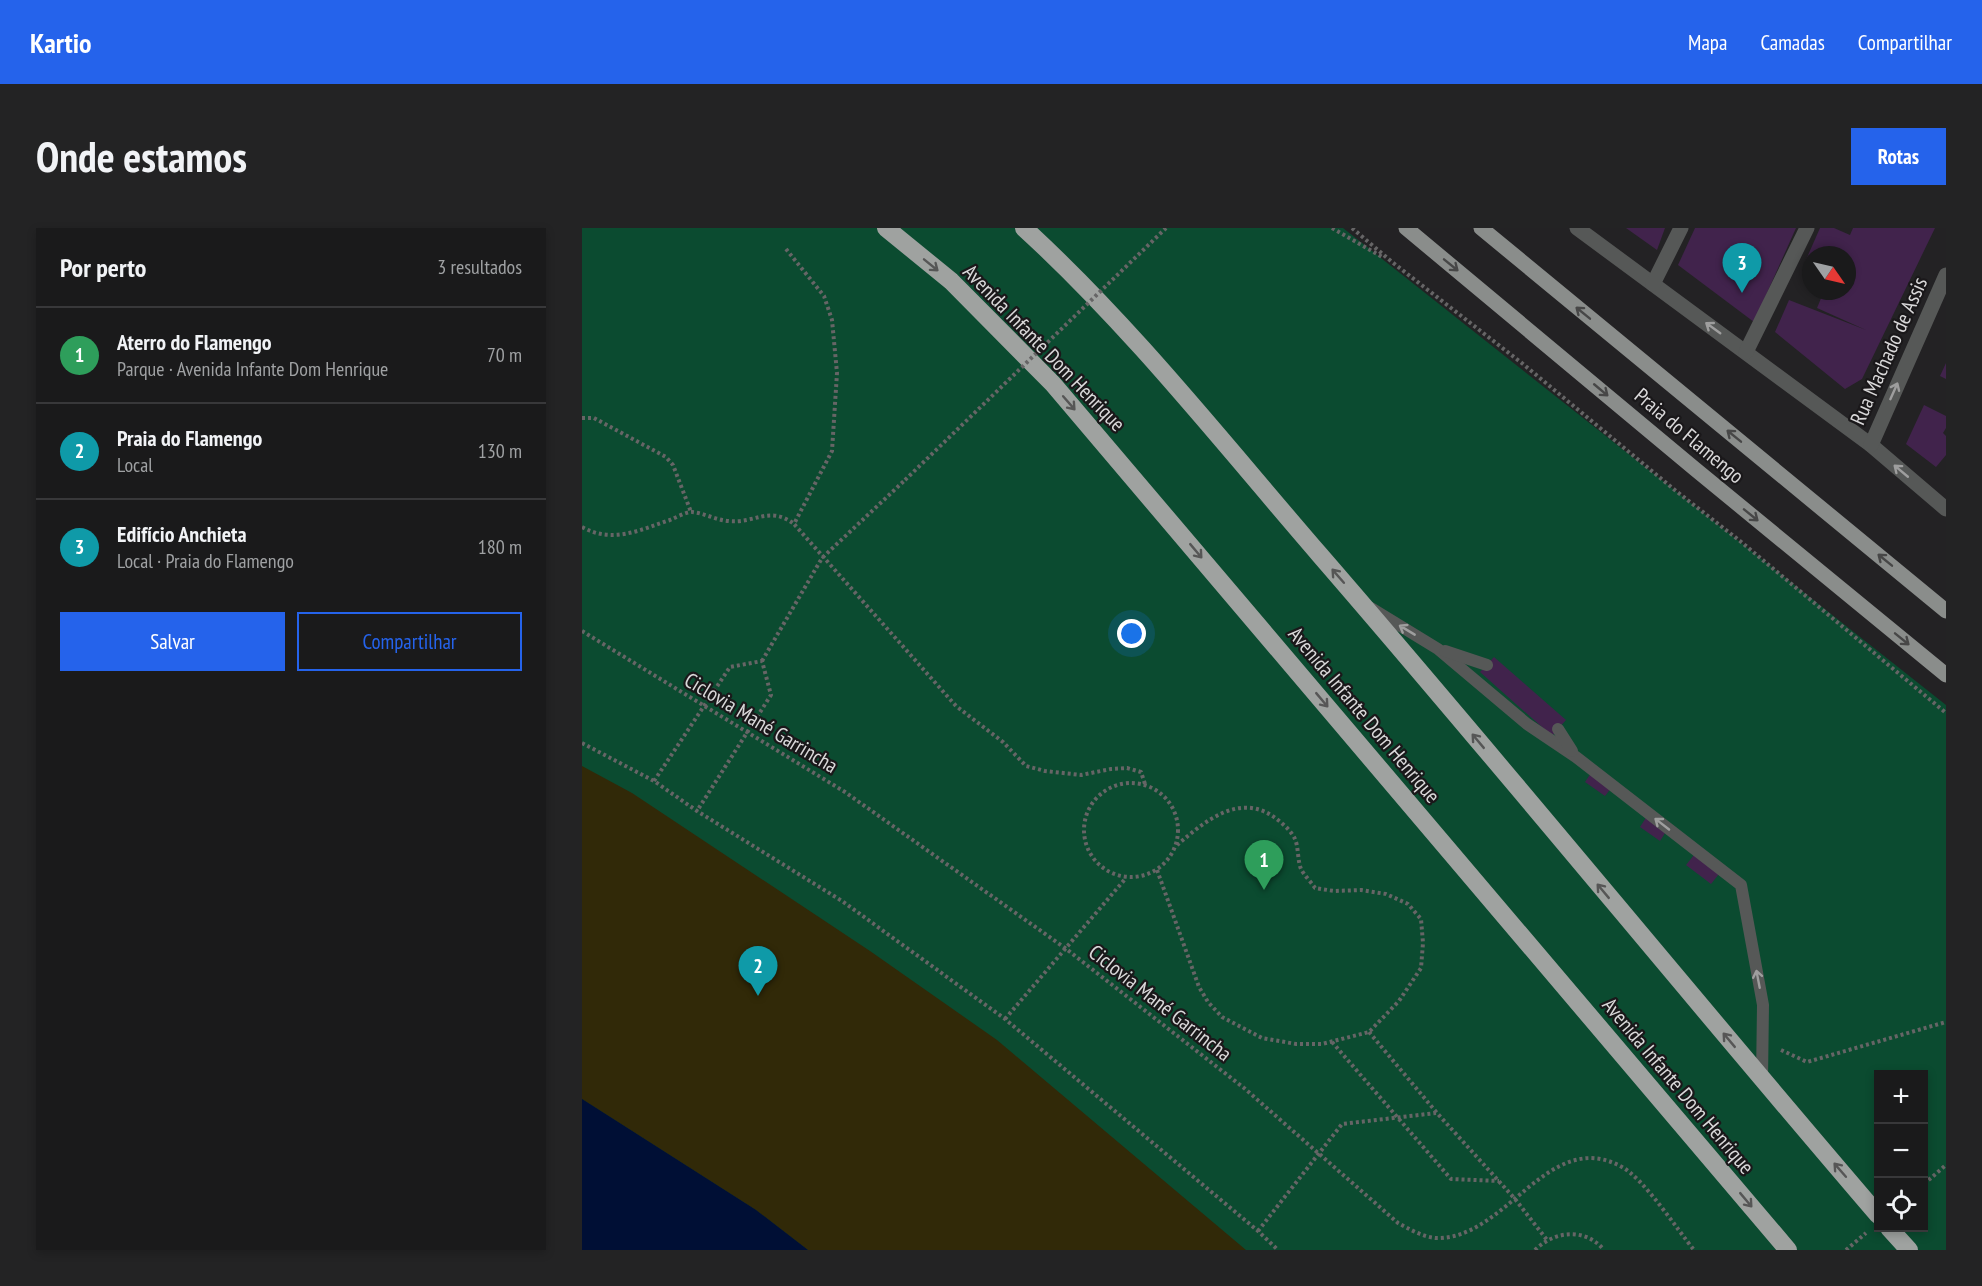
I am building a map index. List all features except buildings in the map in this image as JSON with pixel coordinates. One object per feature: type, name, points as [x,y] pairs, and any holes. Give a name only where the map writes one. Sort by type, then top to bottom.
[{"type":"highway","name":"Avenida Infante Dom Henrique","points":[[886,228],[951,281],[1053,384],[1788,1250]]},
{"type":"highway","points":[[1024,228],[1119,321],[1361,603],[1762,1079],[1874,1222]]},
{"type":"highway","points":[[1893,1232],[1909,1250]]},
{"type":"main road","name":"Praia do Flamengo","points":[[1406,228],[1946,675]]},
{"type":"main road","name":"Praia do Flamengo","points":[[1480,228],[1946,611]]},
{"type":"street","points":[[1577,228],[1871,445],[1946,509]]},
{"type":"street","points":[[1653,284],[1681,228]]},
{"type":"street","points":[[1746,352],[1807,228]]},
{"type":"street","name":"Rua Machado de Assis","points":[[1871,445],[1946,274]]},
{"type":"lane","points":[[1361,603],[1438,649],[1527,724],[1576,757],[1741,885],[1763,1005],[1762,1079]]},
{"type":"lane","points":[[1438,649],[1487,664]]},
{"type":"lane","points":[[1558,729],[1576,757]]},
{"type":"path","points":[[697,811],[771,695],[762,661],[822,558],[1166,228]]},
{"type":"path","points":[[1332,228],[1392,262]]},
{"type":"path","points":[[1352,228],[1740,541],[1946,713]]},
{"type":"path","points":[[786,249],[824,296],[834,329],[837,373],[832,451],[794,524]]},
{"type":"path","points":[[582,418],[594,418],[666,457],[673,465],[691,512]]},
{"type":"path","points":[[582,528],[596,535],[631,534],[691,512],[726,521],[744,522],[773,515],[784,517],[794,524],[956,706],[1003,742],[1026,766],[1081,776],[1111,769],[1128,768],[1141,772],[1145,784]]},
{"type":"path","name":"Ciclovia Mané Garrincha","points":[[582,631],[845,792],[1065,948],[1244,1088],[1398,1223],[1417,1233],[1436,1238],[1465,1233],[1494,1216],[1540,1178],[1565,1163],[1584,1157],[1603,1158],[1624,1167],[1641,1183],[1694,1250]]},
{"type":"path","points":[[654,781],[730,667],[762,661]]},
{"type":"path","points":[[582,743],[654,781],[697,811],[842,901],[1005,1019],[1278,1250]]},
{"type":"path","points":[[1130,782],[1145,784],[1159,791],[1170,802],[1176,815],[1179,831],[1176,846],[1168,860],[1156,870],[1142,877],[1126,878],[1110,873],[1097,864],[1088,850],[1084,835],[1085,819],[1091,805],[1101,793],[1114,785],[1130,782]]},
{"type":"path","points":[[1156,870],[1199,987],[1208,1002],[1222,1017],[1262,1038],[1296,1044],[1322,1044],[1369,1032],[1399,1001],[1421,968],[1423,943],[1421,920],[1408,904],[1386,894],[1361,890],[1334,891],[1315,888],[1301,869],[1294,837],[1270,814],[1251,806],[1230,810],[1204,822],[1176,846]]},
{"type":"path","points":[[1005,1019],[1126,878]]},
{"type":"path","points":[[1763,1041],[1807,1062],[1946,1022]]},
{"type":"path","points":[[1369,1032],[1437,1113],[1515,1199],[1547,1240]]},
{"type":"path","points":[[1332,1042],[1450,1179],[1499,1181]]},
{"type":"path","points":[[1258,1231],[1342,1124],[1395,1116],[1437,1113]]},
{"type":"path","points":[[1928,1180],[1946,1165]]},
{"type":"path","points":[[1846,1250],[1874,1222]]},
{"type":"path","points":[[1535,1250],[1547,1240],[1561,1235],[1575,1234],[1588,1238],[1604,1250]]},
{"type":"green space","points":[[582,228],[1343,228],[1946,705],[1946,1250],[808,1250],[756,1210],[582,1099]]},
{"type":"sand","points":[[582,766],[632,793],[870,951],[997,1040],[1246,1250],[808,1250],[756,1210],[582,1099]]},
{"type":"water","points":[[582,1099],[756,1210],[808,1250],[582,1250]]},
{"type":"place","name":"Edifício Anchieta","points":[[1742,293]]},
{"type":"place","name":"Aterro do Flamengo","points":[[1264,890]]},
{"type":"place","name":"Praia do Flamengo","points":[[758,996]]}]
